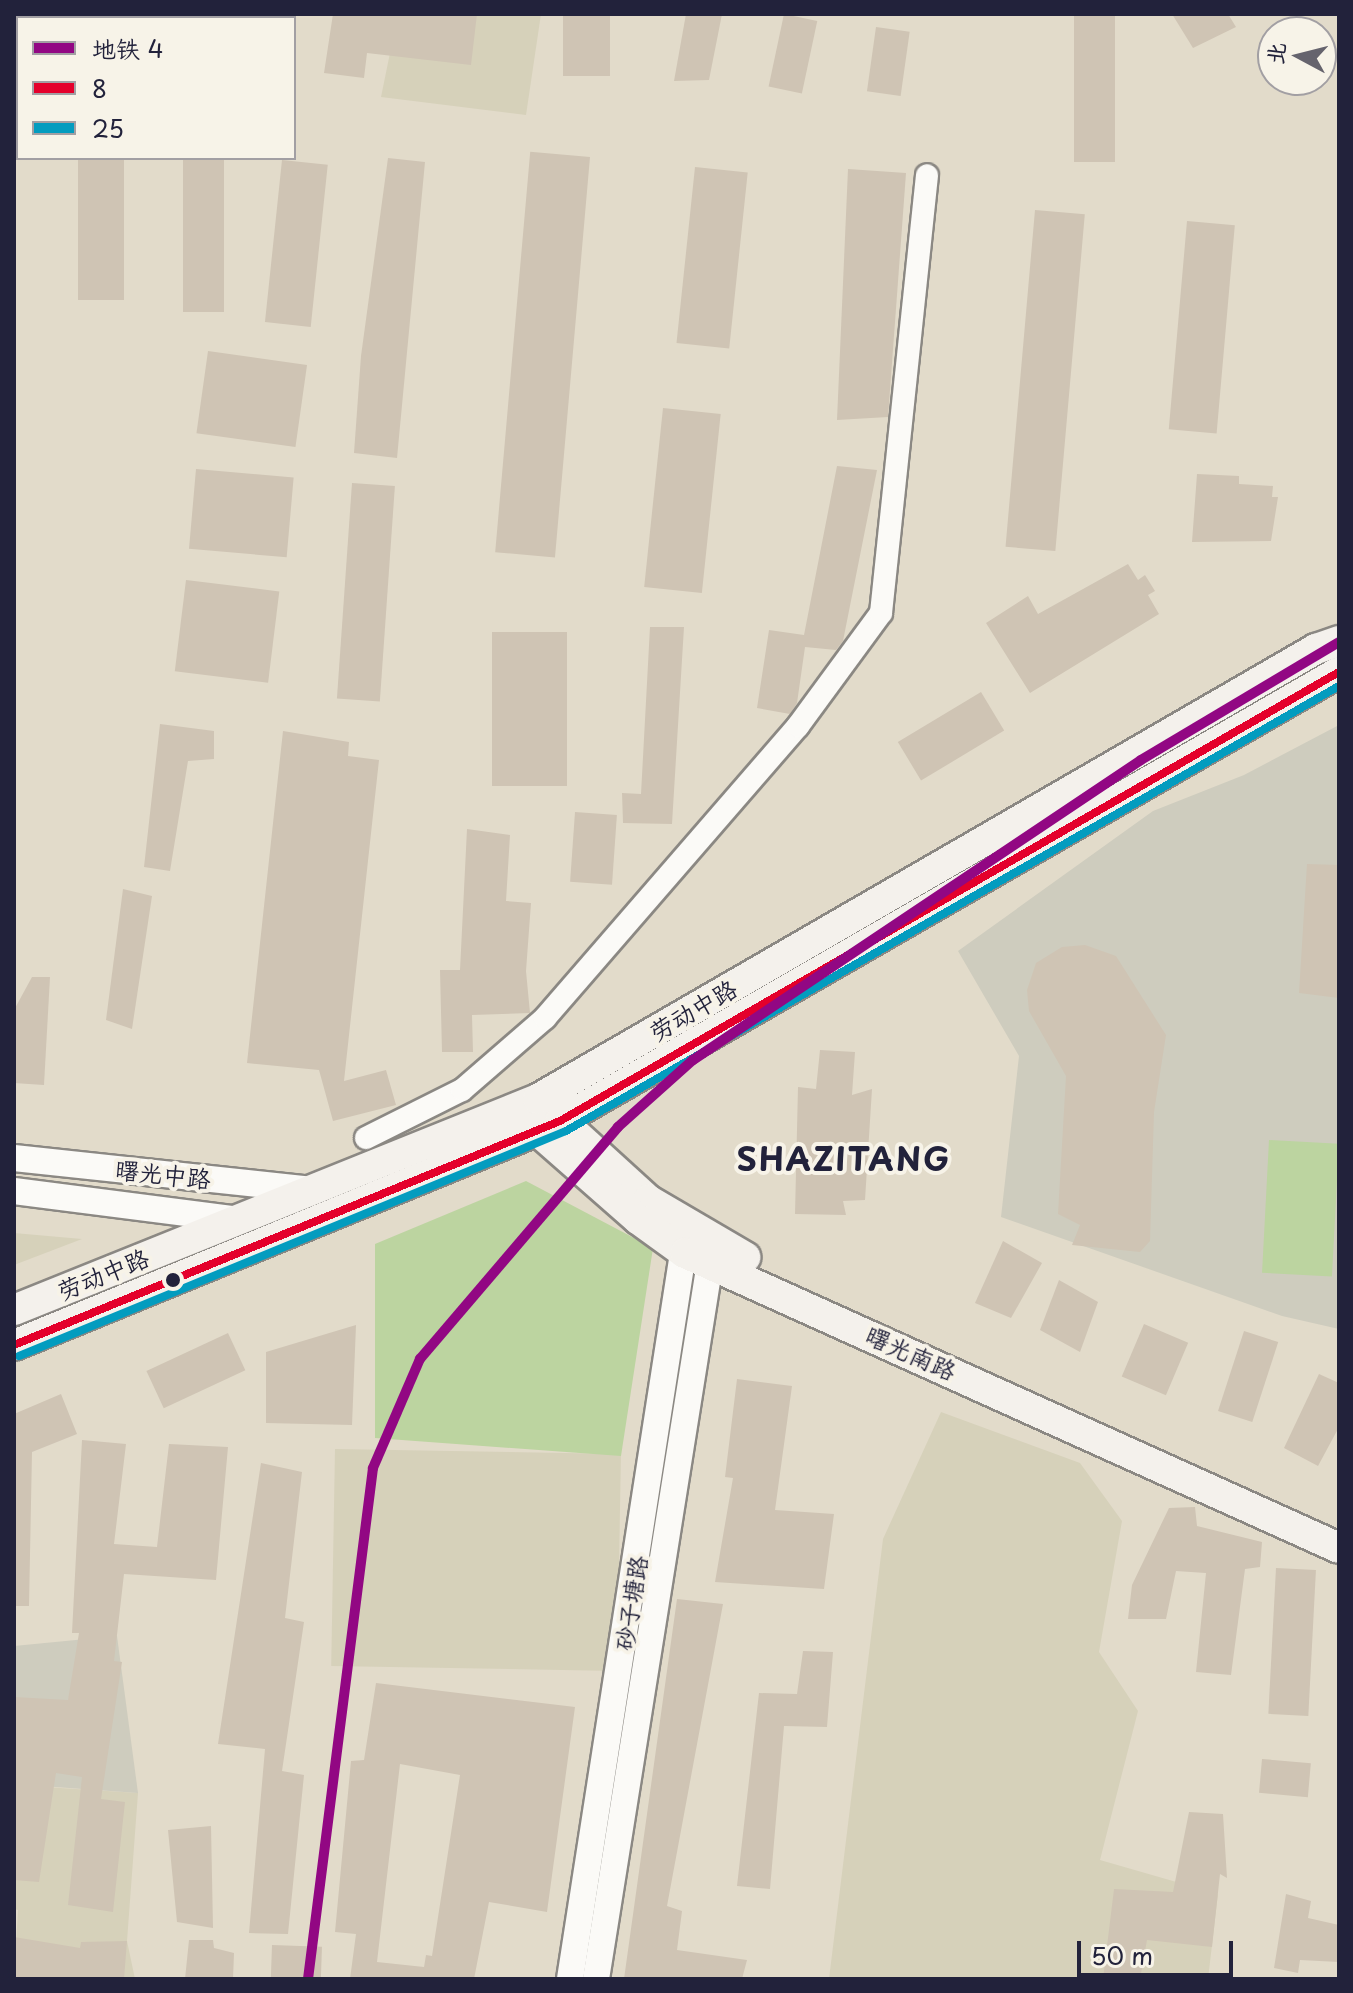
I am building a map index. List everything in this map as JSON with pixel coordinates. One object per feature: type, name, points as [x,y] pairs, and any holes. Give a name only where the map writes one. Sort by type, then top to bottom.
[{"type":"main road","name":"劳动中路","points":[[14,1310],[526,1104],[1316,649],[1339,641]]},
{"type":"main road","name":"劳动中路","points":[[14,1345],[549,1126],[1339,672]]},
{"type":"main road","name":"曙光南路","points":[[526,1104],[638,1219],[1339,1527]]},
{"type":"main road","name":"曙光南路","points":[[699,1246],[1339,1548]]},
{"type":"street","points":[[366,1138],[462,1090],[545,1018],[798,726],[881,613],[927,175]]},
{"type":"street","name":"曙光中路","points":[[14,1158],[312,1190]]},
{"type":"street","name":"曙光中路","points":[[14,1191],[301,1229]]},
{"type":"street","name":"砂子塘路","points":[[570,1979],[699,1246]]},
{"type":"street","name":"砂子塘路","points":[[596,1979],[699,1246]]},
{"type":"shaded area","points":[[398,14],[541,14],[526,115],[381,97]]},
{"type":"shaded area","points":[[1339,725],[1339,1329],[1282,1316],[1001,1217],[1019,1056],[958,951],[1153,811],[1244,775]]},
{"type":"shaded area","points":[[14,1233],[82,1239],[14,1265]]},
{"type":"shaded area","points":[[941,1412],[1080,1463],[1122,1521],[1099,1652],[1138,1711],[1100,1860],[1218,1894],[1208,1979],[829,1979],[883,1539]]},
{"type":"shaded area","points":[[335,1449],[621,1454],[617,1671],[331,1666]]},
{"type":"shaded area","points":[[117,1636],[138,1793],[14,1784],[14,1646]]},
{"type":"shaded area","points":[[14,1785],[138,1793],[127,1941],[135,1979],[14,1979],[18,1910],[14,1909]]},
{"type":"green space","points":[[1269,1140],[1339,1144],[1332,1276],[1262,1273]]},
{"type":"green space","points":[[526,1181],[653,1248],[621,1456],[375,1438],[375,1244]]},
{"type":"building","points":[[333,14],[477,14],[471,65],[367,53],[364,78],[324,73]]},
{"type":"building","points":[[563,14],[610,14],[610,76],[563,76]]},
{"type":"building","points":[[686,14],[722,14],[709,80],[674,81]]},
{"type":"building","points":[[784,14],[817,21],[802,93],[769,86]]},
{"type":"building","points":[[1074,14],[1115,14],[1115,162],[1074,162]]},
{"type":"building","points":[[1172,14],[1228,14],[1236,27],[1193,48]]},
{"type":"building","points":[[876,27],[910,32],[901,96],[867,91]]},
{"type":"building","points":[[530,152],[590,157],[555,557],[495,552]]},
{"type":"building","points":[[388,158],[425,162],[397,458],[354,453],[361,356]]},
{"type":"building","points":[[78,160],[124,160],[124,300],[78,300]]},
{"type":"building","points":[[183,160],[224,160],[224,312],[183,312]]},
{"type":"building","points":[[282,160],[328,165],[311,327],[265,322]]},
{"type":"building","points":[[695,167],[748,173],[729,349],[676,343]]},
{"type":"building","points":[[848,169],[906,173],[888,417],[837,420]]},
{"type":"building","points":[[1035,210],[1085,214],[1055,551],[1006,547]]},
{"type":"building","points":[[1187,221],[1235,225],[1217,433],[1169,429]]},
{"type":"building","points":[[208,351],[307,365],[295,447],[196,433]]},
{"type":"building","points":[[663,408],[721,414],[702,593],[644,587]]},
{"type":"building","points":[[837,466],[877,470],[843,641],[836,650],[805,647],[797,703],[790,714],[757,708],[769,630],[804,635]]},
{"type":"building","points":[[196,469],[294,478],[287,557],[189,549]]},
{"type":"building","points":[[1197,474],[1239,476],[1239,484],[1273,486],[1272,497],[1278,497],[1271,541],[1192,542]]},
{"type":"building","points":[[352,483],[395,486],[380,701],[337,698]]},
{"type":"building","points":[[1128,564],[1138,580],[1145,575],[1155,591],[1148,595],[1159,614],[1030,693],[986,623],[1028,596],[1038,614]]},
{"type":"building","points":[[186,580],[279,591],[268,683],[175,671]]},
{"type":"building","points":[[650,627],[684,627],[672,824],[623,823],[622,793],[641,794]]},
{"type":"building","points":[[492,632],[567,632],[567,786],[492,786]]},
{"type":"building","points":[[981,692],[1004,731],[921,781],[898,742]]},
{"type":"building","points":[[160,724],[214,731],[214,759],[188,761],[170,871],[144,867]]},
{"type":"building","points":[[283,731],[349,742],[348,756],[379,760],[344,1081],[386,1070],[396,1105],[333,1121],[319,1070],[247,1063]]},
{"type":"building","points":[[575,812],[617,815],[612,885],[570,882]]},
{"type":"building","points":[[467,829],[510,835],[506,901],[531,903],[526,971],[530,1013],[472,1015],[473,1052],[442,1052],[440,970],[460,970]]},
{"type":"building","points":[[1307,864],[1339,865],[1339,998],[1299,993]]},
{"type":"building","points":[[123,889],[152,896],[132,1029],[106,1020]]},
{"type":"building","points":[[1085,945],[1116,956],[1166,1035],[1154,1112],[1150,1241],[1140,1252],[1072,1245],[1080,1225],[1058,1214],[1066,1076],[1029,1011],[1027,990],[1036,963],[1062,947]]},
{"type":"building","points":[[32,977],[50,977],[44,1085],[14,1083],[14,1010]]},
{"type":"building","points":[[820,1050],[855,1052],[852,1095],[872,1089],[865,1200],[843,1201],[846,1215],[795,1214],[798,1087],[816,1089]]},
{"type":"building","points":[[1003,1241],[1042,1263],[1011,1318],[975,1303]]},
{"type":"building","points":[[1059,1280],[1098,1302],[1080,1352],[1040,1330]]},
{"type":"building","points":[[1144,1324],[1188,1343],[1166,1395],[1122,1376]]},
{"type":"building","points":[[356,1325],[352,1425],[266,1423],[266,1352]]},
{"type":"building","points":[[1244,1331],[1278,1342],[1252,1422],[1218,1411]]},
{"type":"building","points":[[228,1333],[245,1370],[164,1408],[146,1371]]},
{"type":"building","points":[[1319,1374],[1339,1383],[1339,1427],[1318,1466],[1284,1448]]},
{"type":"building","points":[[737,1379],[792,1386],[775,1510],[834,1514],[824,1589],[715,1582],[733,1478],[725,1477]]},
{"type":"building","points":[[61,1394],[77,1434],[32,1452],[29,1606],[14,1606],[14,1414]]},
{"type":"building","points":[[82,1440],[126,1444],[114,1544],[157,1547],[169,1444],[228,1447],[216,1580],[124,1574],[114,1661],[122,1662],[101,1799],[125,1802],[113,1912],[68,1905],[82,1777],[56,1773],[39,1882],[14,1880],[14,1697],[68,1700],[79,1633],[72,1633]]},
{"type":"building","points":[[261,1463],[302,1472],[285,1618],[304,1622],[282,1771],[304,1775],[288,1934],[249,1933],[265,1749],[218,1744]]},
{"type":"building","points":[[1195,1507],[1197,1526],[1262,1542],[1260,1567],[1245,1569],[1231,1675],[1196,1672],[1206,1573],[1176,1571],[1166,1619],[1128,1619],[1132,1585],[1169,1508]]},
{"type":"building","points":[[1276,1568],[1316,1570],[1308,1716],[1268,1714]]},
{"type":"building","points":[[677,1599],[723,1604],[667,1906],[682,1911],[677,1950],[747,1960],[742,1979],[624,1979]]},
{"type":"building","points":[[803,1651],[833,1652],[827,1727],[784,1726],[770,1889],[737,1886],[759,1693],[797,1694]]},
{"type":"building","points":[[376,1683],[575,1707],[547,1912],[489,1902],[474,1979],[350,1979],[356,1934],[335,1932],[351,1761],[364,1760]],"holes":[[[400,1764],[460,1775],[432,1956],[426,1955],[424,1967],[377,1962]]]},
{"type":"building","points":[[1262,1759],[1311,1763],[1308,1797],[1259,1793]]},
{"type":"building","points":[[1189,1812],[1223,1814],[1227,1878],[1220,1874],[1212,1947],[1147,1940],[1140,1979],[1103,1979],[1114,1889],[1173,1892]]},
{"type":"building","points":[[211,1826],[213,1928],[177,1922],[168,1830]]},
{"type":"building","points":[[1286,1894],[1311,1901],[1308,1918],[1339,1925],[1339,1962],[1300,1960],[1298,1973],[1274,1968]]},
{"type":"building","points":[[14,1937],[80,1948],[81,1942],[127,1941],[124,1979],[14,1979]]},
{"type":"building","points":[[189,1940],[213,1940],[214,1948],[234,1953],[233,1979],[185,1979]]},
{"type":"building","points":[[272,1945],[322,1947],[321,1979],[271,1979]]},
{"type":"metro line","name":"4","points":[[308,1979],[373,1468],[420,1359],[618,1127],[693,1060],[1141,760],[1339,642]]},
{"type":"transit line","name":"8","points":[[14,1345],[560,1121],[1339,672]]},
{"type":"transit line","name":"25","points":[[19,1356],[566,1131],[1339,686]]},
{"type":"district","name":"SHAZITANG","points":[[844,1158]]}]
